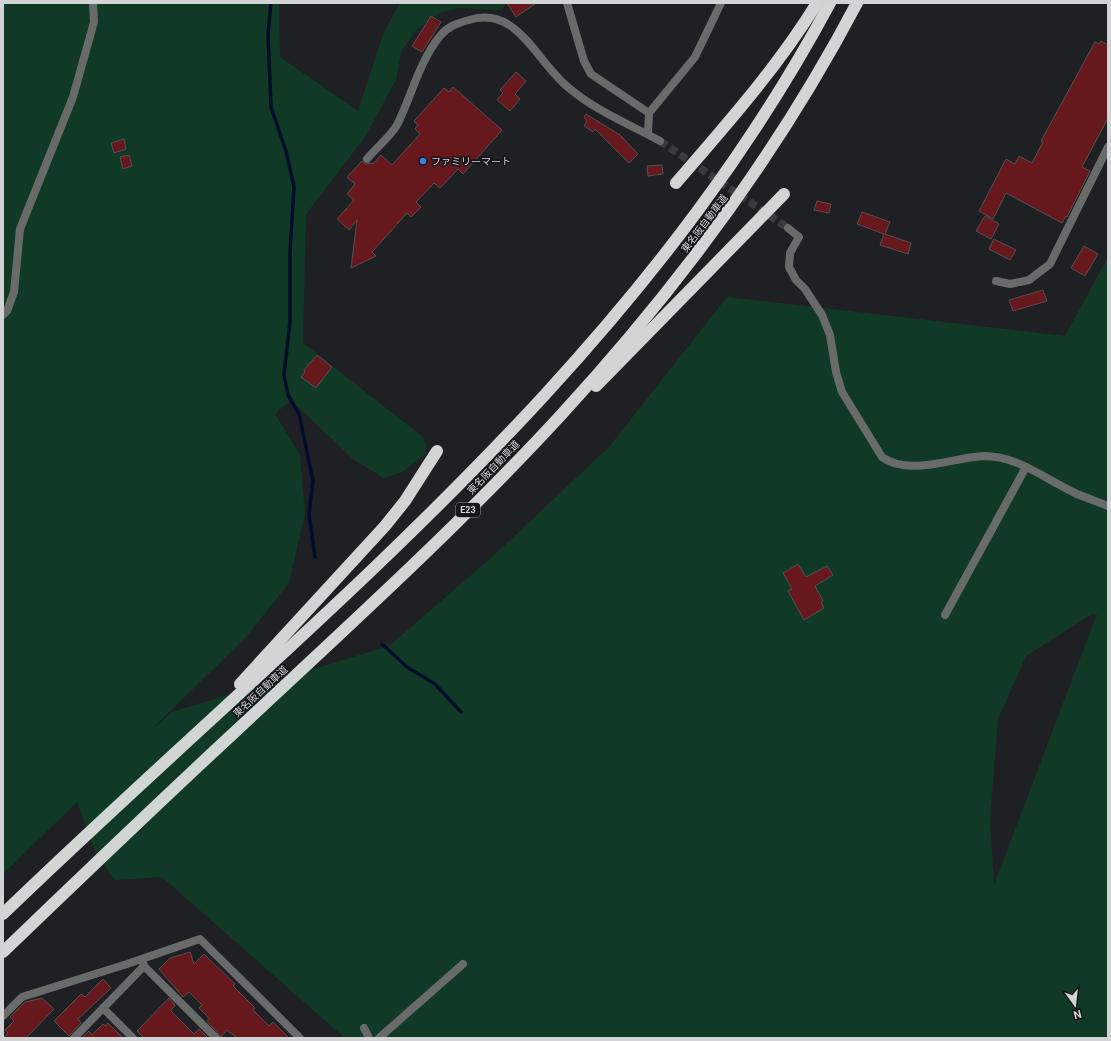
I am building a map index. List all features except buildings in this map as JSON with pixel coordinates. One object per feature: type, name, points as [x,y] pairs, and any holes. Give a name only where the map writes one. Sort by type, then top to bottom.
[{"type":"highway","points":[[676,183],[759,86],[786,50],[817,3]]},
{"type":"highway","name":"東名阪自動車道","points":[[3,914],[327,614],[427,518],[522,421],[594,340],[659,263],[736,157],[783,87],[830,3]]},
{"type":"highway","name":"東名阪自動車道","points":[[3,952],[192,771],[344,630],[501,477],[561,415],[656,304],[710,236],[759,168],[824,63],[857,3]]},
{"type":"highway","points":[[501,477],[541,443],[784,194]]},
{"type":"highway","points":[[184,745],[380,532],[405,501],[437,451]]},
{"type":"street","points":[[3,315],[7,311],[14,292],[20,229],[73,97],[94,22],[93,3]]},
{"type":"street","points":[[567,3],[584,61],[591,74],[649,113]]},
{"type":"street","points":[[648,134],[649,113],[695,57],[721,3]]},
{"type":"street","points":[[367,159],[396,127],[421,66],[440,37],[451,26],[481,17],[496,18],[515,28],[553,74],[569,88],[626,124],[660,141]]},
{"type":"street","points":[[996,281],[1010,284],[1029,280],[1050,264],[1108,147]]},
{"type":"street","points":[[788,228],[799,237],[790,254],[789,267],[796,280],[805,289],[822,315],[830,335],[836,372],[842,392],[882,457],[896,464],[919,465],[984,456],[1010,460],[1076,494],[1108,506]]},
{"type":"street","points":[[945,615],[1026,467]]},
{"type":"street","points":[[3,1016],[22,996],[143,963],[200,939],[300,1038]]},
{"type":"street","points":[[74,1038],[143,963]]},
{"type":"street","points":[[143,963],[216,1038]]},
{"type":"street","points":[[379,1038],[463,964]]},
{"type":"street","points":[[103,1008],[133,1038]]},
{"type":"street","points":[[364,1028],[369,1038]]},
{"type":"green space","points":[[3,3],[279,3],[280,57],[358,111],[384,32],[400,3],[507,3],[501,10],[458,8],[439,13],[417,29],[401,52],[396,80],[365,137],[306,214],[303,343],[423,437],[426,445],[426,454],[402,472],[384,478],[354,460],[291,400],[275,414],[300,455],[305,513],[289,583],[246,637],[150,731],[172,712],[389,646],[492,557],[609,447],[727,297],[1065,336],[1108,257],[1108,1038],[345,1038],[162,877],[115,880],[96,854],[77,802],[3,874]],"holes":[[[1092,614],[1097,614],[994,885],[990,819],[998,719],[1026,656]]]},
{"type":"waterway","points":[[271,3],[268,34],[271,107],[286,151],[294,187],[290,252],[290,322],[284,375],[288,395],[299,414],[313,481],[309,514],[315,557]]},
{"type":"waterway","points":[[382,644],[407,667],[435,684],[461,712]]},
{"type":"tunnel","points":[[660,141],[788,228]]},
{"type":"place","name":"ファミリーマート","points":[[423,161]]}]
